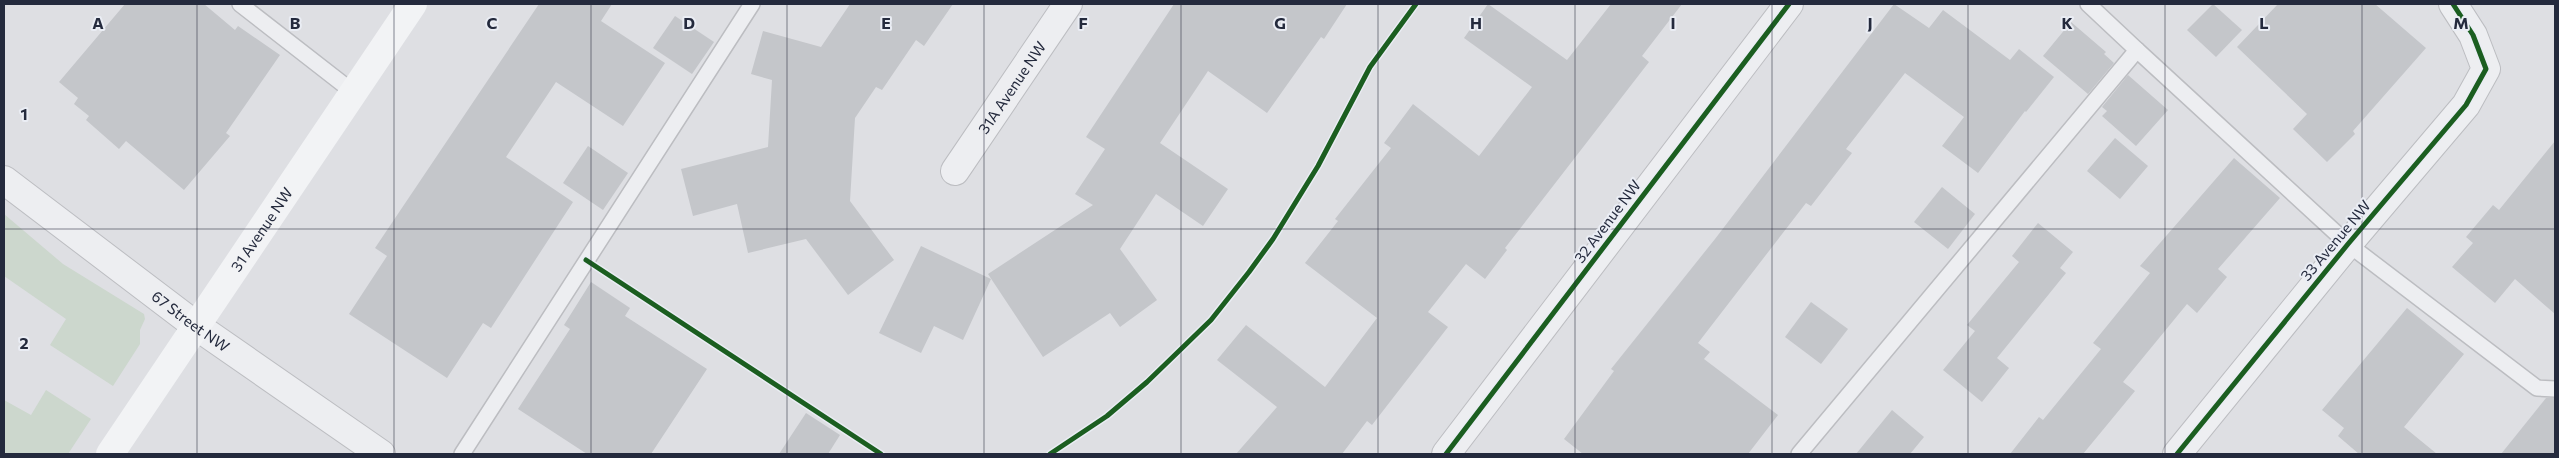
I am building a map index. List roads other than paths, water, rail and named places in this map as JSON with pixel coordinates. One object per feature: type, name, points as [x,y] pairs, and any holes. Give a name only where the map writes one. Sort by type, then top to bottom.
[{"type":"street","name":"31 Avenue NW","points":[[110,454],[195,325],[413,4]]},
{"type":"street","name":"31A Avenue NW","points":[[955,171],[1068,4]]},
{"type":"street","name":"32 Avenue NW","points":[[1446,454],[1789,4]]},
{"type":"street","name":"33 Avenue NW","points":[[2177,454],[2348,244],[2466,105],[2486,69],[2473,35],[2453,4]]},
{"type":"street","name":"67 Street NW","points":[[4,180],[195,325],[382,454]]},
{"type":"lane","points":[[240,4],[353,92]]},
{"type":"lane","points":[[462,454],[752,4]]},
{"type":"lane","points":[[2088,4],[2348,244],[2537,388],[2555,389]]},
{"type":"lane","points":[[1799,454],[2137,50]]}]
